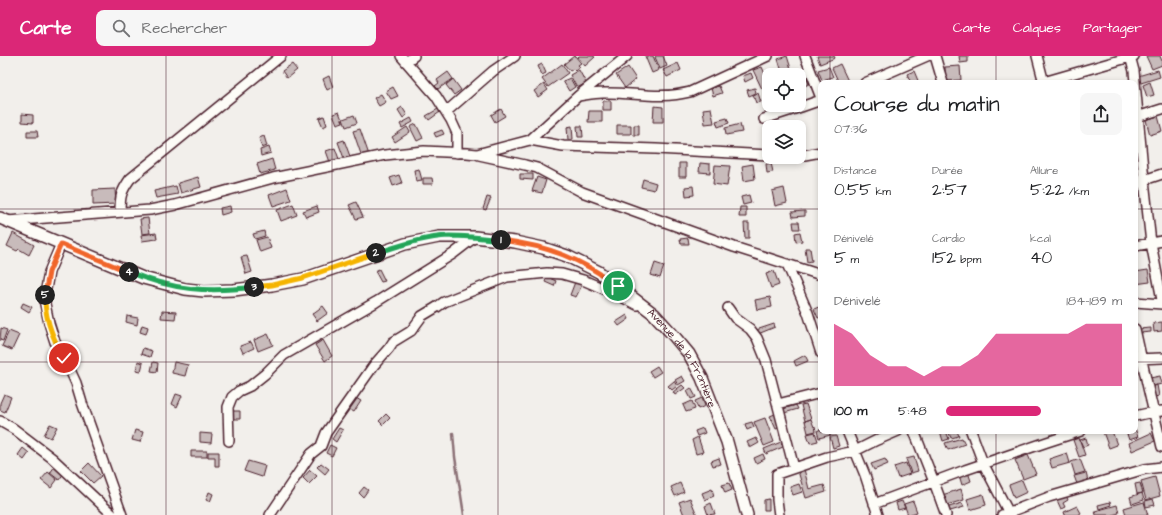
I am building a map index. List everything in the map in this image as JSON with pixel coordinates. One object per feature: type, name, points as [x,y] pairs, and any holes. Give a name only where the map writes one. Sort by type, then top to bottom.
[{"type":"street","points":[[120,212],[120,196],[130,179],[281,56]]},
{"type":"street","points":[[414,56],[404,59],[436,96],[446,112],[457,133],[457,153]]},
{"type":"street","points":[[446,112],[494,71],[515,56]]},
{"type":"street","points":[[530,140],[578,96],[627,56]]},
{"type":"street","points":[[578,96],[603,93],[659,96],[682,94],[690,92],[768,56]]},
{"type":"street","points":[[805,56],[818,91]]},
{"type":"street","points":[[872,80],[927,56]]},
{"type":"street","points":[[935,56],[942,80]]},
{"type":"street","points":[[1037,56],[1043,80]]},
{"type":"street","points":[[1050,80],[1132,56],[1135,80]]},
{"type":"street","points":[[764,119],[818,100]]},
{"type":"street","points":[[1162,109],[1138,117],[1139,181],[1162,300]]},
{"type":"street","points":[[477,154],[530,140],[563,146],[762,155]]},
{"type":"street","points":[[2,220],[150,210],[175,205],[273,178],[385,155],[424,151],[467,153],[537,168],[582,192],[734,247],[818,274]]},
{"type":"street","points":[[806,155],[818,153]]},
{"type":"street","points":[[1139,181],[1162,174]]},
{"type":"street","name":"Avenue de la Frontière","points":[[2,220],[143,278],[185,289],[204,291],[234,290],[272,285],[303,278],[405,244],[439,237],[475,237],[515,242],[544,248],[567,256],[599,272],[654,314],[689,354],[702,378],[727,442],[746,515]]},
{"type":"street","points":[[229,441],[228,407],[232,397],[235,394],[250,386],[265,374],[284,355],[376,302],[453,254],[475,237]]},
{"type":"street","points":[[1138,245],[1162,241]]},
{"type":"street","points":[[61,244],[49,272],[46,289],[45,304],[49,323],[55,342],[76,383],[122,515]]},
{"type":"street","points":[[787,264],[808,314],[818,344]]},
{"type":"street","points":[[270,515],[311,454],[321,446],[326,433],[374,365],[393,342],[411,331],[422,316],[448,300],[507,277],[547,273],[562,274],[583,280],[618,295],[654,314]]},
{"type":"street","points":[[1138,302],[1162,304]]},
{"type":"street","points":[[728,308],[735,318],[750,329],[757,338],[766,360],[794,468]]},
{"type":"street","points":[[1162,358],[1138,358],[1158,412],[1162,447]]},
{"type":"street","points":[[778,404],[818,394]]},
{"type":"street","points":[[1138,415],[1158,412]]},
{"type":"street","points":[[0,421],[14,429],[52,458],[113,515]]},
{"type":"street","points":[[849,434],[865,475],[878,515]]},
{"type":"street","points":[[779,515],[777,500],[777,474],[827,457],[855,451],[891,434]]},
{"type":"street","points":[[915,434],[946,515]]},
{"type":"street","points":[[972,434],[1007,514],[1049,497],[1145,469],[1162,467]]},
{"type":"street","points":[[874,504],[984,463],[1072,434]]},
{"type":"building","points":[[574,56],[581,63],[578,65],[580,67],[575,71],[573,69],[570,71],[564,64]]},
{"type":"building","points":[[645,56],[653,56],[659,70],[652,73]]},
{"type":"building","points":[[663,56],[667,66],[660,69],[655,57]]},
{"type":"building","points":[[787,56],[791,68],[781,68],[778,59]]},
{"type":"building","points":[[817,56],[834,56],[835,58],[820,64]]},
{"type":"building","points":[[959,56],[968,56],[968,62],[960,63]]},
{"type":"building","points":[[1146,56],[1160,56],[1162,65],[1152,69]]},
{"type":"building","points":[[578,57],[595,57],[585,66]]},
{"type":"building","points":[[678,63],[681,70],[667,77],[663,70]]},
{"type":"building","points":[[292,64],[297,70],[287,78],[282,71]]},
{"type":"building","points":[[542,64],[546,73],[542,75],[538,66]]},
{"type":"building","points":[[562,64],[568,73],[548,87],[542,79]]},
{"type":"building","points":[[840,64],[848,80],[838,80],[832,68]]},
{"type":"building","points":[[960,66],[961,80],[945,80],[945,67]]},
{"type":"building","points":[[628,67],[636,79],[625,88],[616,75]]},
{"type":"building","points":[[762,67],[762,89],[753,70]]},
{"type":"building","points":[[829,67],[833,77],[822,80],[818,70]]},
{"type":"building","points":[[579,70],[586,83],[577,88],[570,75]]},
{"type":"building","points":[[1158,70],[1160,77],[1141,83],[1138,76]]},
{"type":"building","points":[[914,71],[918,80],[910,80],[907,74]]},
{"type":"building","points":[[448,72],[453,79],[438,89],[435,86],[439,83],[437,80]]},
{"type":"building","points":[[751,73],[753,78],[745,82],[743,76]]},
{"type":"building","points":[[329,76],[333,87],[327,90],[323,79]]},
{"type":"building","points":[[806,76],[809,84],[806,85]]},
{"type":"building","points":[[570,78],[575,87],[569,91],[563,81]]},
{"type":"building","points":[[453,79],[461,90],[454,95],[446,85]]},
{"type":"building","points":[[1150,82],[1154,95],[1147,97],[1143,85]]},
{"type":"building","points":[[544,84],[548,90],[538,97],[534,91]]},
{"type":"building","points":[[719,86],[722,93],[713,96],[711,88]]},
{"type":"building","points":[[393,87],[398,96],[391,99],[386,91]]},
{"type":"building","points":[[755,88],[756,93],[749,96],[747,90]]},
{"type":"building","points":[[758,93],[761,102],[756,103],[753,95]]},
{"type":"building","points":[[381,94],[386,102],[379,106],[374,98]]},
{"type":"building","points":[[603,101],[611,101],[611,110],[603,110]]},
{"type":"building","points":[[654,106],[663,107],[663,122],[653,122]]},
{"type":"building","points":[[402,107],[407,115],[403,118],[398,110]]},
{"type":"building","points":[[711,108],[714,123],[705,124],[703,109]]},
{"type":"building","points":[[438,109],[440,112],[429,120],[426,116]]},
{"type":"building","points":[[501,109],[505,116],[495,122],[491,115]]},
{"type":"building","points":[[589,111],[602,111],[602,122],[588,122]]},
{"type":"building","points":[[339,112],[343,122],[337,124],[333,114]]},
{"type":"building","points":[[22,114],[33,115],[33,123],[22,122]]},
{"type":"building","points":[[354,115],[357,123],[346,127],[343,119]]},
{"type":"building","points":[[324,116],[327,125],[323,127],[319,118]]},
{"type":"building","points":[[1158,116],[1162,131],[1150,135],[1146,120]]},
{"type":"building","points":[[411,118],[413,122],[402,128],[400,124]]},
{"type":"building","points":[[727,118],[729,123],[718,127],[716,121]]},
{"type":"building","points":[[416,124],[423,138],[417,141],[410,127]]},
{"type":"building","points":[[740,124],[742,132],[726,135],[725,128]]},
{"type":"building","points":[[617,125],[631,125],[631,134],[617,134]]},
{"type":"building","points":[[634,125],[639,125],[639,135],[634,135]]},
{"type":"building","points":[[572,126],[573,139],[568,140],[567,127]]},
{"type":"building","points":[[577,126],[582,126],[583,137],[578,137]]},
{"type":"building","points":[[407,127],[410,132],[395,142],[392,137]]},
{"type":"building","points":[[360,129],[369,155],[362,157],[353,131]]},
{"type":"building","points":[[442,130],[444,134],[436,137],[434,133]]},
{"type":"building","points":[[27,131],[37,131],[38,137],[27,137]]},
{"type":"building","points":[[264,136],[267,146],[262,148],[259,138]]},
{"type":"building","points":[[344,140],[351,159],[345,161],[338,142]]},
{"type":"building","points":[[269,147],[271,153],[261,156],[260,150]]},
{"type":"building","points":[[335,148],[339,159],[330,162],[326,151]]},
{"type":"building","points":[[272,159],[275,170],[260,174],[257,164]]},
{"type":"building","points":[[679,163],[686,163],[686,177],[679,177]]},
{"type":"building","points":[[700,163],[710,164],[710,173],[699,172]]},
{"type":"building","points":[[753,164],[755,179],[744,181],[742,166]]},
{"type":"building","points":[[766,164],[771,164],[773,172],[767,173]]},
{"type":"building","points":[[715,165],[730,166],[727,186],[713,184]]},
{"type":"building","points":[[419,169],[422,180],[416,181],[414,170]]},
{"type":"building","points":[[520,174],[533,174],[533,180],[520,179]]},
{"type":"building","points":[[399,175],[402,183],[393,186],[390,178]]},
{"type":"building","points":[[198,177],[201,187],[181,193],[178,183]]},
{"type":"building","points":[[537,177],[546,180],[542,193],[532,191]]},
{"type":"building","points":[[423,178],[432,178],[433,184],[423,184]]},
{"type":"building","points":[[643,179],[656,183],[654,190],[641,187]]},
{"type":"building","points":[[176,186],[178,194],[156,198],[154,191]]},
{"type":"building","points":[[693,186],[694,195],[686,196],[685,187]]},
{"type":"building","points":[[287,188],[291,200],[273,206],[269,195]]},
{"type":"building","points":[[784,188],[787,203],[775,206],[772,191]]},
{"type":"building","points":[[115,189],[116,204],[93,205],[93,190]]},
{"type":"building","points":[[749,195],[751,203],[743,205],[741,197]]},
{"type":"building","points":[[487,197],[491,198],[486,210],[483,209]]},
{"type":"building","points":[[356,202],[363,217],[356,219],[349,205]]},
{"type":"building","points":[[293,204],[297,215],[281,221],[277,210]]},
{"type":"building","points":[[230,206],[231,212],[221,215],[220,208]]},
{"type":"building","points":[[317,206],[319,212],[306,217],[303,211]]},
{"type":"building","points":[[740,207],[746,207],[746,217],[739,217]]},
{"type":"building","points":[[805,211],[805,216],[793,217],[792,212]]},
{"type":"building","points":[[148,218],[150,233],[142,234],[140,219]]},
{"type":"building","points":[[793,222],[799,222],[800,229],[794,229]]},
{"type":"building","points":[[744,223],[749,223],[749,238],[745,238]]},
{"type":"building","points":[[264,231],[265,236],[255,239],[253,234]]},
{"type":"building","points":[[800,232],[802,241],[796,242],[795,233]]},
{"type":"building","points":[[13,233],[34,245],[29,255],[19,249],[17,251],[7,246]]},
{"type":"building","points":[[156,233],[157,239],[142,241],[141,235]]},
{"type":"building","points":[[267,237],[271,248],[260,252],[256,240]]},
{"type":"building","points":[[688,238],[689,244],[681,244],[680,239]]},
{"type":"building","points":[[805,248],[810,248],[812,261],[807,262]]},
{"type":"building","points":[[247,256],[252,272],[246,274],[241,257]]},
{"type":"building","points":[[655,263],[664,266],[660,278],[651,275]]},
{"type":"building","points":[[379,269],[385,281],[381,282],[375,271]]},
{"type":"building","points":[[1148,270],[1150,282],[1138,284],[1138,272]]},
{"type":"building","points":[[774,271],[779,285],[771,288],[766,274]]},
{"type":"building","points":[[547,277],[556,281],[554,286],[545,282]]},
{"type":"building","points":[[575,282],[582,285],[576,297],[570,295]]},
{"type":"building","points":[[770,297],[772,307],[757,310],[755,300]]},
{"type":"building","points":[[23,303],[32,307],[29,312],[21,307]]},
{"type":"building","points":[[323,306],[328,313],[317,321],[312,314]]},
{"type":"building","points":[[818,307],[818,318],[814,309]]},
{"type":"building","points":[[162,311],[176,312],[175,319],[161,318]]},
{"type":"building","points":[[627,315],[629,319],[619,326],[616,322]]},
{"type":"building","points":[[127,316],[138,318],[137,325],[126,322]]},
{"type":"building","points":[[1162,322],[1162,331],[1154,332],[1153,323]]},
{"type":"building","points":[[774,324],[775,327],[758,334],[756,330]]},
{"type":"building","points":[[142,325],[148,327],[146,334],[140,332]]},
{"type":"building","points":[[1,328],[7,330],[3,341],[0,340]]},
{"type":"building","points":[[1151,328],[1151,332],[1140,333],[1139,329]]},
{"type":"building","points":[[9,331],[19,335],[12,350],[2,346]]},
{"type":"building","points":[[268,334],[273,345],[258,351],[254,340]]},
{"type":"building","points":[[323,340],[332,356],[325,361],[315,345]]},
{"type":"building","points":[[251,342],[254,348],[243,353],[240,346]]},
{"type":"building","points":[[143,348],[152,351],[150,357],[141,354]]},
{"type":"building","points":[[805,355],[808,361],[796,366],[794,361]]},
{"type":"building","points":[[138,361],[143,363],[141,371],[136,370]]},
{"type":"building","points":[[153,362],[158,363],[157,372],[151,371]]},
{"type":"building","points":[[174,362],[188,365],[185,376],[172,373]]},
{"type":"building","points":[[657,366],[661,372],[653,377],[649,371]]},
{"type":"building","points":[[682,376],[685,381],[678,385],[675,380]]},
{"type":"building","points":[[1160,376],[1162,384],[1152,386],[1150,378]]},
{"type":"building","points":[[674,381],[677,386],[672,390],[668,386]]},
{"type":"building","points":[[682,385],[685,388],[675,395],[673,392]]},
{"type":"building","points":[[1157,385],[1159,396],[1154,397],[1152,387]]},
{"type":"building","points":[[691,388],[696,397],[691,399],[687,391]]},
{"type":"building","points":[[4,394],[11,397],[5,412],[0,410],[0,403]]},
{"type":"building","points":[[176,394],[182,396],[177,407],[172,404]]},
{"type":"building","points":[[356,398],[361,401],[354,412],[349,409]]},
{"type":"building","points":[[702,398],[705,406],[698,409],[695,401]]},
{"type":"building","points":[[692,401],[695,409],[686,412],[683,405]]},
{"type":"building","points":[[806,404],[811,419],[805,421],[801,405]]},
{"type":"building","points":[[796,405],[798,409],[784,413],[783,409]]},
{"type":"building","points":[[233,411],[240,411],[240,419],[233,419]]},
{"type":"building","points":[[386,414],[390,418],[383,425],[379,421]]},
{"type":"building","points":[[775,414],[780,428],[776,429],[770,416]]},
{"type":"building","points":[[765,418],[774,442],[764,446],[754,422]]},
{"type":"building","points":[[811,419],[816,431],[808,433],[805,421]]},
{"type":"building","points":[[752,422],[754,427],[747,430],[745,424]]},
{"type":"building","points":[[50,424],[57,427],[51,438],[44,435]]},
{"type":"building","points":[[339,428],[343,430],[336,442],[332,439]]},
{"type":"building","points":[[703,428],[705,433],[697,436],[695,431]]},
{"type":"building","points":[[135,430],[143,432],[140,442],[132,440]]},
{"type":"building","points":[[817,431],[818,434],[834,434],[819,438]]},
{"type":"building","points":[[815,432],[818,441],[810,443],[807,434]]},
{"type":"building","points":[[200,433],[212,434],[211,443],[200,442]]},
{"type":"building","points":[[1151,433],[1155,441],[1132,451],[1129,443]]},
{"type":"building","points":[[941,434],[947,434],[949,439],[943,441]]},
{"type":"building","points":[[949,434],[958,434],[959,436],[951,438]]},
{"type":"building","points":[[1104,434],[1113,434],[1117,445],[1109,448]]},
{"type":"building","points":[[1127,434],[1137,434],[1138,437],[1129,440]]},
{"type":"building","points":[[836,436],[839,446],[833,448],[830,437]]},
{"type":"building","points":[[698,437],[703,452],[696,454],[692,440]]},
{"type":"building","points":[[756,438],[759,443],[750,448],[747,442]]},
{"type":"building","points":[[962,438],[965,444],[948,450],[945,443]]},
{"type":"building","points":[[1079,438],[1085,455],[1079,457],[1073,440]]},
{"type":"building","points":[[1086,438],[1088,445],[1083,447],[1080,440]]},
{"type":"building","points":[[781,442],[783,447],[766,454],[764,449]]},
{"type":"building","points":[[330,445],[336,448],[332,456],[326,453]]},
{"type":"building","points":[[23,448],[29,453],[24,460],[18,455]]},
{"type":"building","points":[[191,451],[207,451],[207,457],[191,457]]},
{"type":"building","points":[[208,452],[219,452],[219,466],[215,466],[215,457],[208,457]]},
{"type":"building","points":[[1067,453],[1070,463],[1052,468],[1049,459]]},
{"type":"building","points":[[763,454],[765,459],[756,463],[754,458]]},
{"type":"building","points":[[1028,455],[1036,474],[1023,479],[1015,460]]},
{"type":"building","points":[[914,457],[918,471],[911,473],[906,459]]},
{"type":"building","points":[[719,458],[721,464],[713,466],[711,461]]},
{"type":"building","points":[[885,459],[888,464],[874,470],[871,464]]},
{"type":"building","points":[[1080,459],[1085,472],[1075,475],[1071,462]]},
{"type":"building","points":[[248,461],[265,466],[262,477],[244,471]]},
{"type":"building","points":[[89,463],[101,476],[93,483],[81,471]]},
{"type":"building","points":[[321,463],[329,469],[325,474],[317,467]]},
{"type":"building","points":[[906,463],[910,474],[898,478],[894,467]]},
{"type":"building","points":[[55,466],[64,473],[59,480],[50,473]]},
{"type":"building","points":[[804,469],[809,489],[824,485],[826,492],[806,498],[798,471]]},
{"type":"building","points":[[310,470],[317,476],[309,484],[303,478]]},
{"type":"building","points":[[48,472],[57,480],[51,488],[41,480]]},
{"type":"building","points":[[968,472],[971,481],[962,485],[959,475]]},
{"type":"building","points":[[1086,473],[1088,481],[1077,484],[1074,476]]},
{"type":"building","points":[[1155,477],[1160,496],[1146,500],[1141,481]]},
{"type":"building","points":[[1022,480],[1027,492],[1014,498],[1009,485]]},
{"type":"building","points":[[680,483],[684,492],[675,496],[671,487]]},
{"type":"building","points":[[729,483],[732,490],[725,493],[722,485]]},
{"type":"building","points":[[1140,483],[1143,493],[1137,494],[1135,484]]},
{"type":"building","points":[[799,484],[802,492],[793,495],[790,487]]},
{"type":"building","points":[[364,487],[368,490],[363,497],[359,493]]},
{"type":"building","points":[[712,489],[714,496],[705,500],[702,493]]},
{"type":"building","points":[[961,489],[964,500],[943,506],[939,496]]},
{"type":"building","points":[[209,492],[213,494],[210,502],[206,500]]},
{"type":"building","points":[[1065,493],[1068,500],[1063,503],[1065,507],[1061,509],[1056,498]]},
{"type":"building","points":[[1142,493],[1144,500],[1132,504],[1130,497]]},
{"type":"building","points":[[983,494],[986,505],[970,510],[967,499]]},
{"type":"building","points":[[690,498],[697,515],[684,515],[679,502]]},
{"type":"building","points":[[769,499],[769,510],[764,510],[764,500]]},
{"type":"building","points":[[1153,499],[1155,505],[1146,507],[1145,501]]},
{"type":"building","points":[[902,501],[905,508],[898,510],[896,503]]},
{"type":"building","points":[[913,501],[917,512],[908,515],[904,504]]},
{"type":"building","points":[[1110,502],[1111,505],[1099,509],[1098,505]]},
{"type":"building","points":[[1144,502],[1148,515],[1126,515],[1124,508]]},
{"type":"building","points":[[711,503],[715,514],[708,515],[705,506]]},
{"type":"building","points":[[962,503],[964,507],[947,512],[946,508]]},
{"type":"building","points":[[1117,505],[1119,513],[1112,515],[1096,515],[1095,511]]},
{"type":"building","points":[[1077,506],[1081,513],[1078,515],[1065,515],[1064,512]]},
{"type":"waterway","points":[[453,433],[455,457],[464,515]]},
{"type":"route","points":[[64,358],[55,342],[45,304],[49,272],[61,244],[143,278],[185,289],[204,291],[234,290],[272,285],[303,278],[405,244],[448,236],[475,237],[515,242],[544,248],[583,263],[599,272],[618,286]]}]
